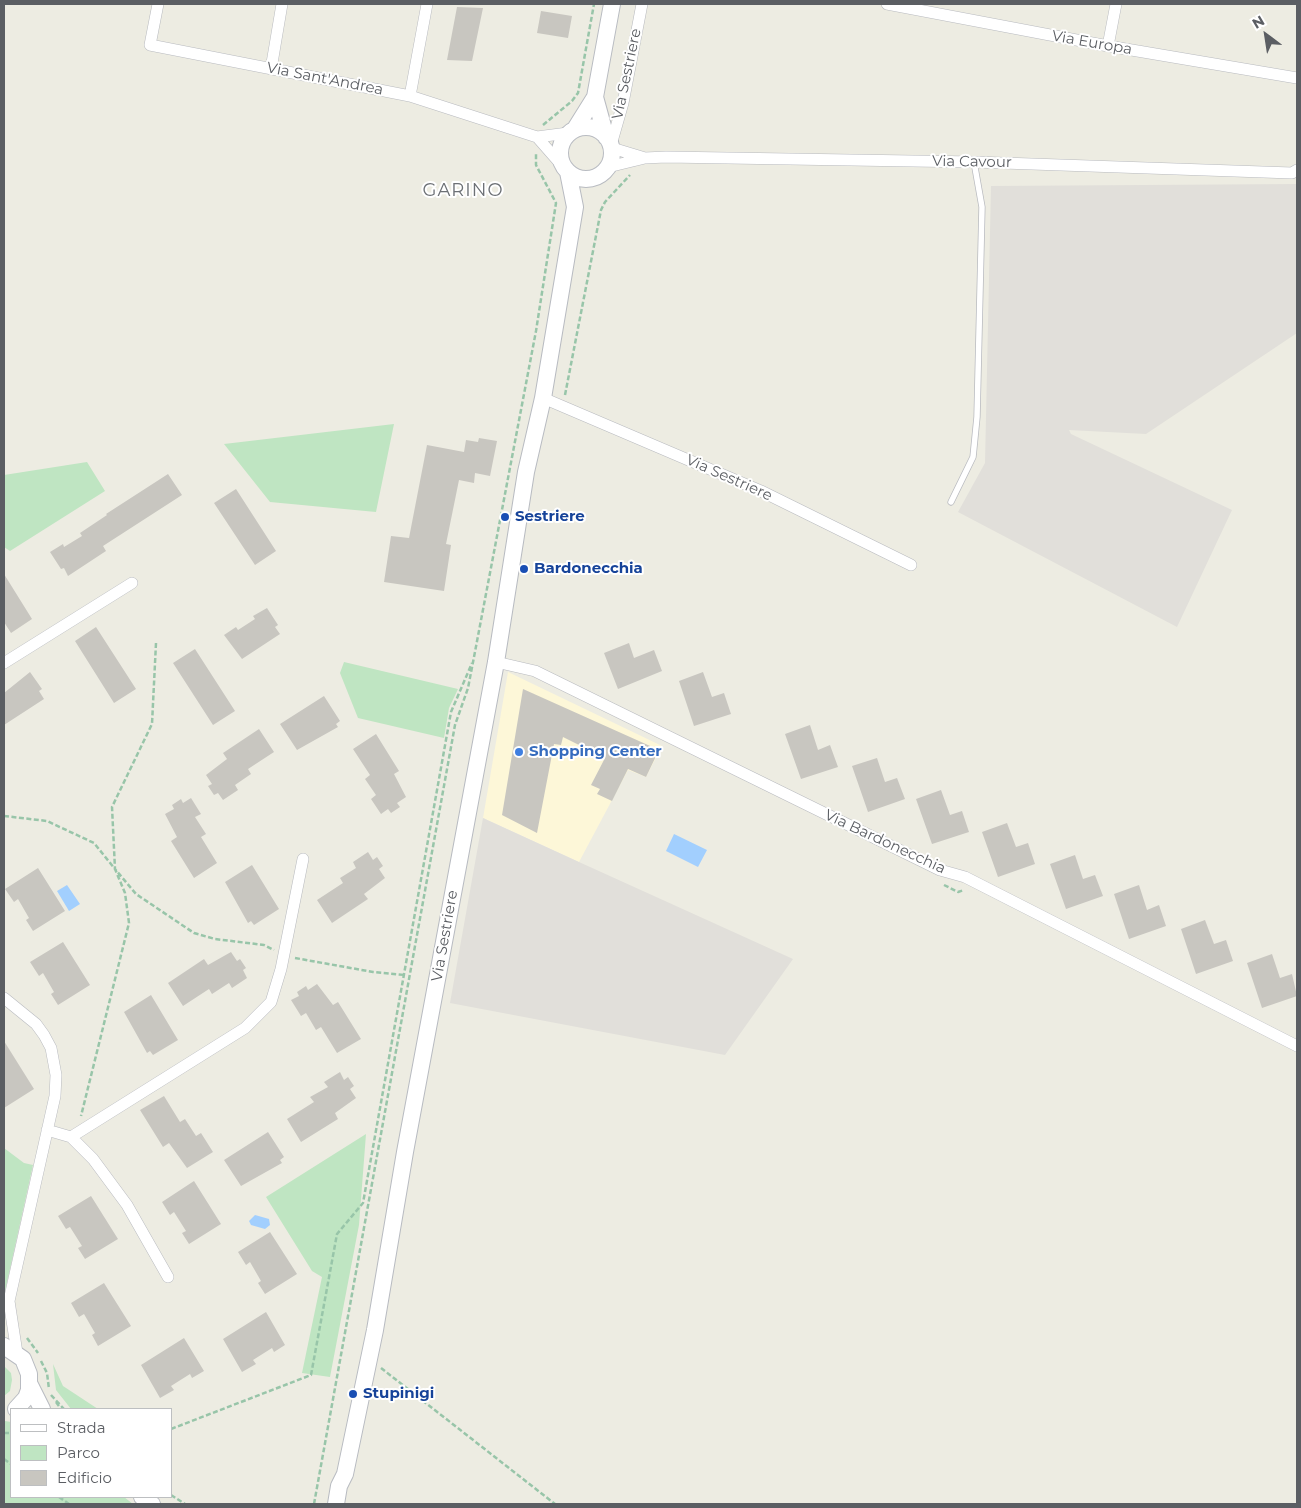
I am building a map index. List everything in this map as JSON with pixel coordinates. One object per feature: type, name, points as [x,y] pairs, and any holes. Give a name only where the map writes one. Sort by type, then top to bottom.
[{"type":"main road","name":"Via Sestriere","points":[[595,97],[612,4]]},
{"type":"main road","points":[[575,207],[566,171],[561,162],[560,147],[595,97]]},
{"type":"main road","points":[[595,97],[610,143]]},
{"type":"main road","name":"Via Sestriere","points":[[571,131],[581,127],[595,128],[610,143],[611,161],[602,172]]},
{"type":"main road","points":[[566,171],[580,179],[602,172]]},
{"type":"main road","points":[[575,207],[602,172]]},
{"type":"main road","name":"Via Sestriere","points":[[336,1504],[339,1486],[345,1474],[369,1362],[496,662],[526,472],[544,398],[575,207]]},
{"type":"main road","points":[[10,1350],[27,1366],[30,1385],[42,1408]]},
{"type":"main road","points":[[15,1408],[26,1398],[30,1385]]},
{"type":"main road","name":"Via Sestriere","points":[[345,1474],[349,1489],[347,1504]]},
{"type":"street","name":"Via Sant'Andrea","points":[[158,4],[150,45],[410,96],[537,137]]},
{"type":"street","points":[[270,69],[282,4]]},
{"type":"street","points":[[410,96],[427,4]]},
{"type":"street","name":"Via Sestriere","points":[[610,143],[623,103],[642,4]]},
{"type":"street","name":"Via Europa","points":[[887,4],[1108,46],[1297,78]]},
{"type":"street","points":[[1108,46],[1116,4]]},
{"type":"street","points":[[537,137],[571,131]]},
{"type":"street","points":[[537,137],[566,171]]},
{"type":"street","points":[[610,143],[645,158]]},
{"type":"street","points":[[602,172],[645,158]]},
{"type":"street","name":"Via Cavour","points":[[645,158],[974,162],[1292,172],[1297,170]]},
{"type":"street","name":"Via Sestriere","points":[[544,398],[761,491],[911,566]]},
{"type":"street","points":[[4,663],[132,583]]},
{"type":"street","name":"Via Bardonecchia","points":[[496,662],[535,671],[940,870],[964,877],[1297,1046]]},
{"type":"street","points":[[71,1137],[245,1028],[271,1002],[284,956],[303,859]]},
{"type":"street","points":[[4,998],[36,1024],[51,1048],[56,1075],[48,1130],[6,1305],[10,1350]]},
{"type":"street","points":[[48,1130],[71,1137],[93,1159],[127,1205],[168,1277]]},
{"type":"lane","points":[[951,502],[973,457],[977,417],[982,207],[974,162]]},
{"type":"path","points":[[314,1504],[455,725],[468,688],[532,350],[556,202],[536,165],[537,137],[545,122],[572,101],[578,93],[594,4]]},
{"type":"path","points":[[563,406],[601,210],[604,202],[625,180],[646,167],[645,158]]},
{"type":"path","points":[[86,1128],[81,1114],[129,923],[125,893],[115,869],[112,808],[152,724],[156,643]]},
{"type":"path","points":[[172,1428],[311,1375],[337,1234],[363,1203],[451,712],[474,657]]},
{"type":"path","points":[[4,816],[46,821],[94,843],[136,894],[194,933],[215,939],[264,945],[284,956],[373,972],[405,974]]},
{"type":"path","points":[[369,1362],[380,1367],[555,1504]]},
{"type":"path","points":[[50,1395],[63,1408]]},
{"type":"path","points":[[172,1496],[185,1504]]},
{"type":"shaded area","points":[[1297,184],[1297,333],[1146,434],[1069,430],[1071,434],[1232,510],[1177,627],[958,512],[985,463],[991,186]]},
{"type":"shaded area","points":[[508,672],[662,746],[646,777],[628,770],[579,862],[483,818]]},
{"type":"shaded area","points":[[483,818],[793,959],[725,1055],[450,1003]]},
{"type":"green space","points":[[394,424],[376,512],[270,502],[224,444]]},
{"type":"green space","points":[[87,462],[105,491],[10,551],[4,547],[4,475]]},
{"type":"green space","points":[[344,662],[458,689],[449,708],[444,738],[358,718],[340,673]]},
{"type":"green space","points":[[366,1134],[359,1225],[330,1377],[302,1373],[322,1277],[312,1271],[266,1197]]},
{"type":"green space","points":[[4,1148],[24,1163],[33,1165],[4,1296]]},
{"type":"green space","points":[[53,1364],[63,1386],[96,1408],[70,1408],[56,1390]]},
{"type":"green space","points":[[4,1366],[11,1373],[12,1380],[10,1391],[4,1396]]},
{"type":"green space","points":[[5,1421],[10,1422],[10,1498],[125,1498],[133,1504],[4,1504]]},
{"type":"water","points":[[674,834],[707,850],[698,867],[666,851]]},
{"type":"water","points":[[67,885],[80,904],[69,911],[57,891]]},
{"type":"water","points":[[255,1215],[269,1219],[270,1225],[265,1229],[251,1225],[249,1221]]},
{"type":"building","points":[[457,7],[483,8],[472,61],[447,60]]},
{"type":"building","points":[[541,11],[572,16],[568,38],[537,33]]},
{"type":"building","points":[[479,438],[497,441],[490,476],[475,473],[474,483],[459,480],[446,544],[451,545],[444,591],[384,582],[391,536],[409,538],[427,445],[464,452],[466,440],[478,442]]},
{"type":"building","points":[[168,474],[182,495],[103,546],[106,551],[68,576],[64,568],[61,569],[50,552],[63,544],[64,547],[82,536],[80,533],[106,514]]},
{"type":"building","points":[[236,489],[276,551],[255,565],[214,503]]},
{"type":"building","points":[[4,574],[32,619],[11,633],[4,622]]},
{"type":"building","points":[[267,608],[278,625],[275,627],[280,634],[242,659],[224,635],[236,627],[238,630],[255,619],[253,616]]},
{"type":"building","points":[[96,627],[136,689],[114,703],[75,641]]},
{"type":"building","points":[[629,643],[634,658],[654,650],[662,671],[618,689],[604,653]]},
{"type":"building","points":[[195,649],[235,711],[213,725],[173,663]]},
{"type":"building","points":[[30,672],[42,689],[39,691],[44,699],[4,725],[4,693]]},
{"type":"building","points":[[703,672],[712,697],[724,693],[731,714],[694,726],[679,681]]},
{"type":"building","points":[[523,689],[659,750],[646,777],[628,769],[612,801],[597,794],[600,789],[591,785],[605,758],[563,737],[561,745],[554,744],[537,833],[502,815]]},
{"type":"building","points":[[324,696],[340,721],[336,724],[338,727],[297,750],[280,724]]},
{"type":"building","points":[[810,725],[818,750],[830,745],[838,767],[801,779],[785,734]]},
{"type":"building","points":[[259,729],[274,752],[248,769],[251,774],[235,785],[238,790],[223,800],[218,793],[214,795],[208,786],[212,784],[206,775],[227,759],[223,753]]},
{"type":"building","points":[[376,734],[399,771],[394,774],[406,797],[397,803],[400,807],[391,813],[388,809],[381,814],[371,799],[376,795],[365,779],[370,775],[353,749]]},
{"type":"building","points":[[877,758],[885,782],[897,778],[905,799],[868,812],[852,766]]},
{"type":"building","points":[[941,790],[950,815],[962,811],[969,832],[932,844],[916,799]]},
{"type":"building","points":[[191,798],[201,814],[195,817],[206,834],[201,837],[217,863],[194,878],[171,841],[177,837],[165,814],[174,809],[172,805],[181,799],[183,803]]},
{"type":"building","points":[[1007,823],[1016,847],[1028,843],[1035,864],[998,877],[982,832]]},
{"type":"building","points":[[368,852],[373,860],[377,857],[383,866],[379,869],[385,878],[364,894],[368,899],[332,923],[317,900],[343,883],[340,878],[356,868],[353,862]]},
{"type":"building","points":[[1075,855],[1083,879],[1095,875],[1103,896],[1066,909],[1050,864]]},
{"type":"building","points":[[252,865],[279,909],[254,925],[251,921],[248,923],[225,882]]},
{"type":"building","points":[[38,868],[65,911],[33,931],[26,920],[29,918],[18,899],[14,902],[5,889]]},
{"type":"building","points":[[1139,885],[1147,910],[1159,905],[1166,926],[1129,939],[1114,894]]},
{"type":"building","points":[[1205,920],[1214,944],[1226,940],[1233,961],[1196,974],[1181,929]]},
{"type":"building","points":[[63,942],[90,985],[58,1005],[51,994],[54,992],[43,973],[39,976],[30,962]]},
{"type":"building","points":[[231,952],[237,961],[240,959],[246,968],[243,970],[247,978],[232,988],[229,983],[212,994],[209,989],[183,1006],[168,983],[204,959],[208,965]]},
{"type":"building","points":[[1272,954],[1280,978],[1292,974],[1297,996],[1262,1008],[1247,963]]},
{"type":"building","points":[[317,984],[333,1005],[338,1002],[361,1039],[337,1053],[321,1027],[316,1030],[306,1013],[301,1016],[291,1000],[299,996],[297,992],[306,986],[308,990]]},
{"type":"building","points":[[151,995],[178,1040],[153,1055],[150,1051],[147,1053],[124,1012]]},
{"type":"building","points":[[4,1041],[34,1089],[4,1108]]},
{"type":"building","points":[[340,1072],[344,1080],[348,1077],[354,1086],[350,1089],[356,1098],[335,1113],[338,1119],[301,1142],[287,1119],[314,1102],[310,1097],[328,1087],[324,1082]]},
{"type":"building","points":[[164,1096],[180,1122],[185,1119],[196,1136],[201,1133],[213,1152],[187,1168],[169,1143],[163,1147],[140,1110]]},
{"type":"building","points":[[268,1132],[284,1157],[280,1160],[282,1163],[241,1186],[224,1160]]},
{"type":"building","points":[[194,1181],[221,1224],[189,1244],[182,1233],[186,1231],[174,1212],[170,1215],[162,1202]]},
{"type":"building","points":[[91,1196],[118,1239],[85,1259],[78,1248],[82,1246],[70,1227],[66,1229],[58,1216]]},
{"type":"building","points":[[270,1232],[297,1274],[265,1294],[258,1283],[261,1281],[250,1262],[246,1265],[238,1252]]},
{"type":"building","points":[[104,1283],[131,1326],[98,1346],[92,1335],[95,1333],[84,1314],[79,1317],[71,1303]]},
{"type":"building","points":[[266,1312],[285,1345],[274,1352],[272,1348],[253,1360],[256,1364],[242,1372],[223,1339]]},
{"type":"building","points":[[184,1338],[204,1371],[192,1378],[190,1374],[171,1386],[174,1390],[160,1398],[141,1365]]},
{"type":"place","name":"Sestriere","points":[[505,517]]},
{"type":"place","name":"Bardonecchia","points":[[524,569]]},
{"type":"place","name":"Shopping Center","points":[[519,752]]},
{"type":"place","name":"Stupinigi","points":[[353,1394]]},
{"type":"district","name":"GARINO","points":[[463,191]]}]
